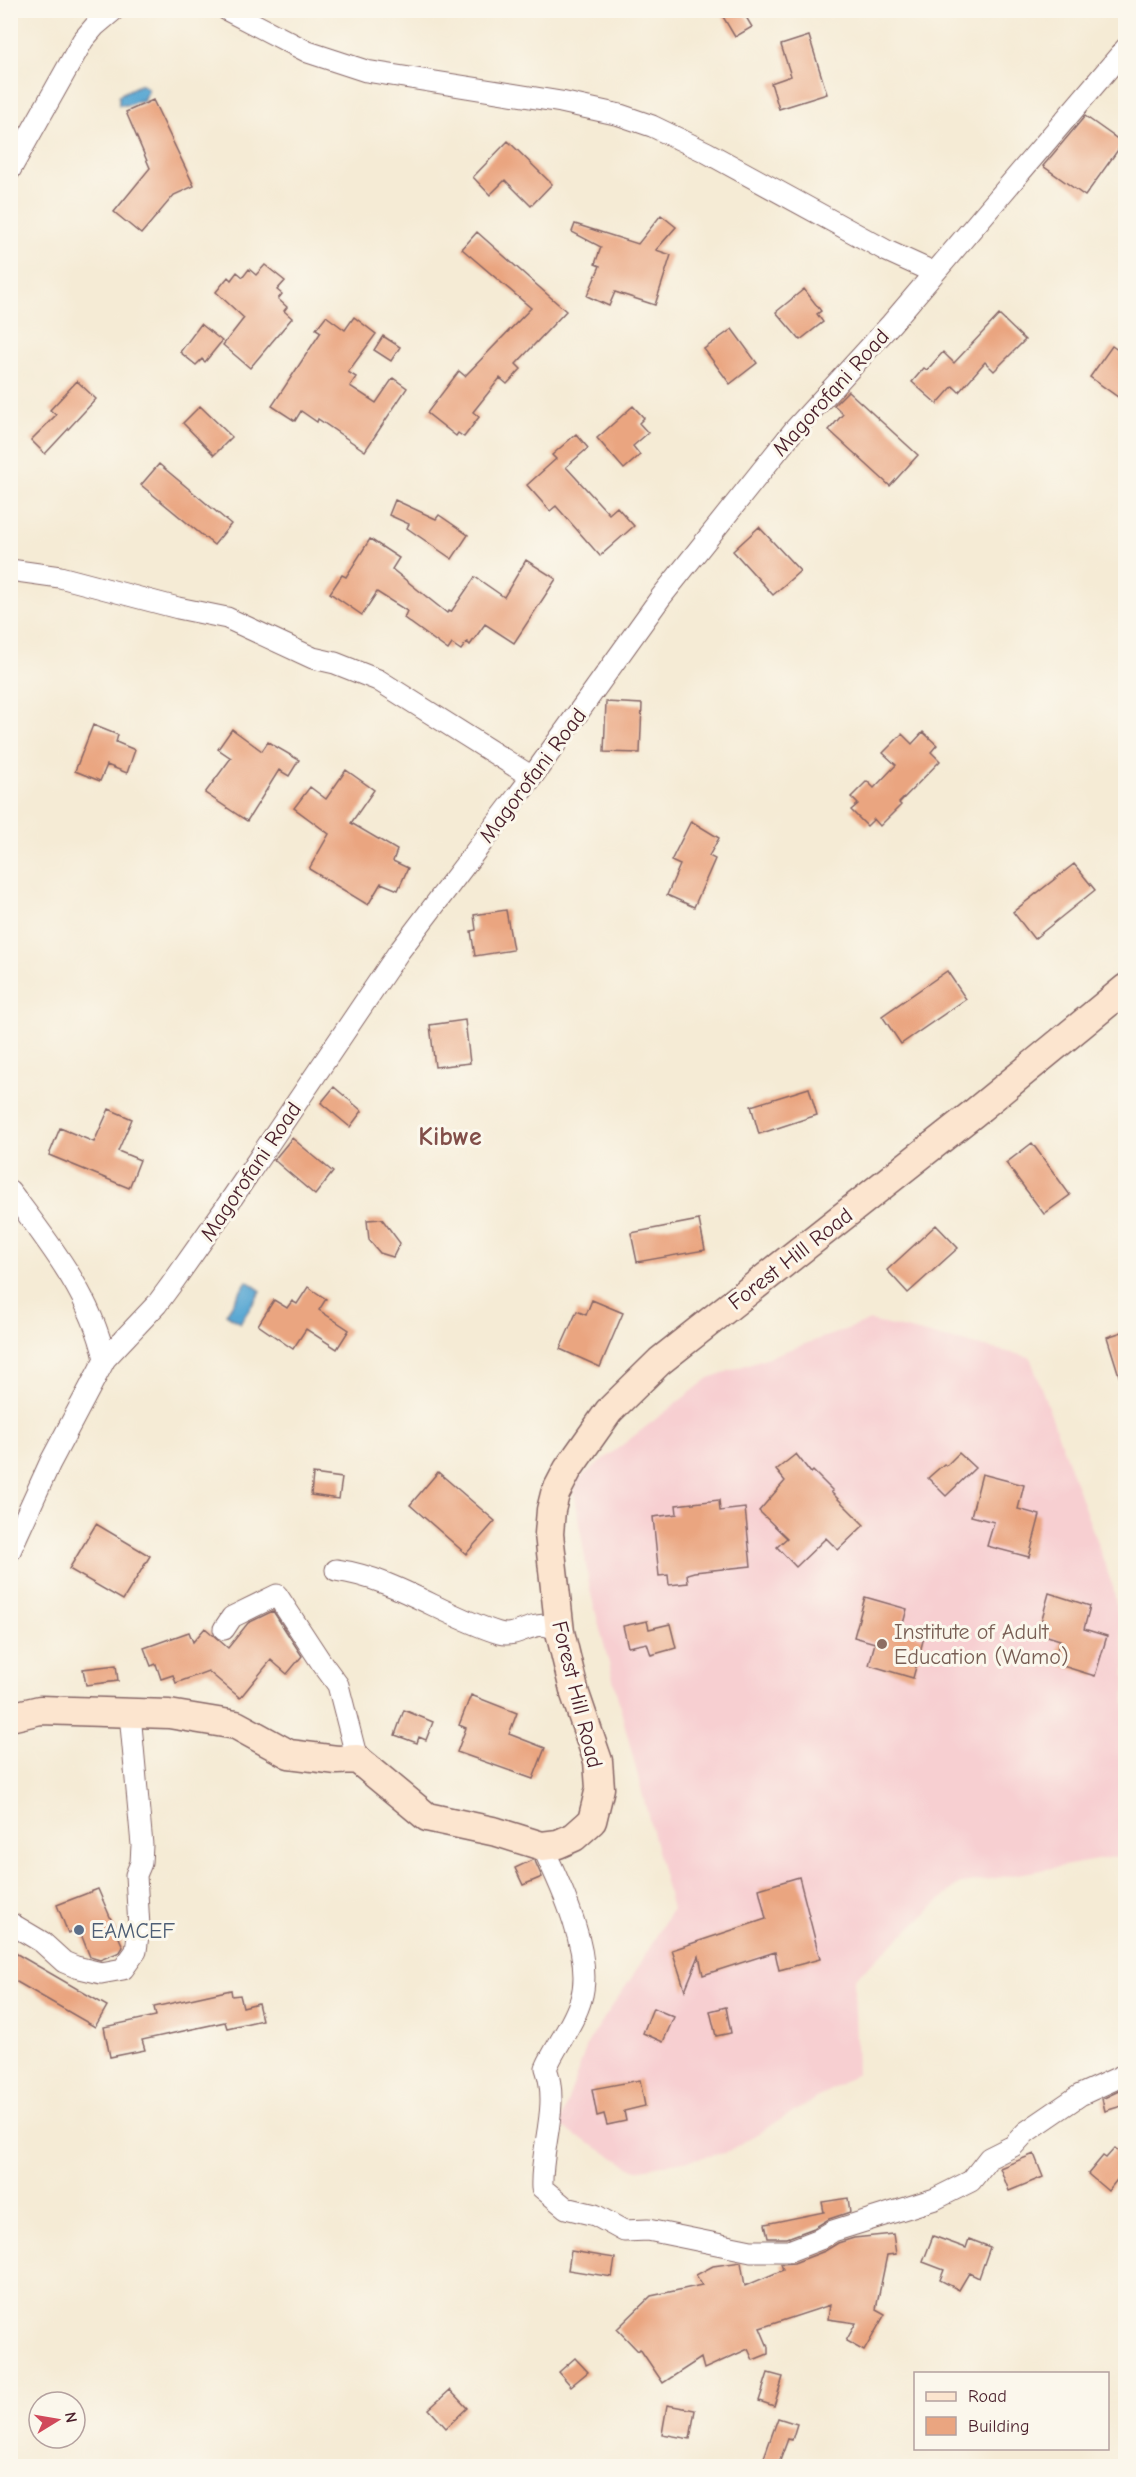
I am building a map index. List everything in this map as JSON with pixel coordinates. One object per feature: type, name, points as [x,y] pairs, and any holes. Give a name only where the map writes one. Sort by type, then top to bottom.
[{"type":"street","points":[[10,170],[83,40],[114,10]]},
{"type":"street","points":[[227,10],[308,52],[366,71],[561,102],[620,115],[652,126],[706,152],[887,251],[933,272]]},
{"type":"street","name":"Magorofani Road","points":[[10,1551],[50,1463],[105,1359],[157,1304],[171,1285],[226,1208],[398,953],[532,777],[661,597],[795,429],[891,324],[1125,48]]},
{"type":"street","points":[[10,570],[60,577],[178,608],[227,618],[313,658],[335,663],[378,680],[532,777]]},
{"type":"street","name":"Forest Hill Road","points":[[542,1846],[558,1845],[574,1838],[592,1821],[600,1788],[598,1761],[577,1701],[560,1632],[549,1534],[555,1494],[568,1469],[609,1411],[660,1361],[974,1113],[1125,988]]},
{"type":"street","points":[[10,1191],[70,1274],[98,1334],[105,1359]]},
{"type":"street","points":[[336,1570],[358,1573],[380,1581],[502,1634],[545,1624],[560,1632]]},
{"type":"street","points":[[224,1629],[232,1617],[277,1594],[321,1662],[339,1684],[357,1759],[427,1817],[497,1832],[542,1846],[565,1893],[574,1923],[584,1977],[583,1993],[576,2015],[546,2068],[551,2082],[551,2105],[541,2169],[542,2188],[566,2208],[595,2215],[624,2231],[648,2230],[751,2251],[789,2250],[820,2239],[833,2231],[935,2199],[971,2181],[989,2158],[1013,2146],[1026,2132],[1080,2096],[1125,2074]]},
{"type":"street","points":[[10,1717],[40,1710],[169,1714],[236,1725],[289,1754],[337,1760],[357,1759]]},
{"type":"street","points":[[10,1923],[42,1941],[64,1962],[101,1973],[123,1969],[136,1951],[140,1926],[136,1875],[141,1863],[142,1845],[130,1714]]},
{"type":"shaded area","points":[[870,1321],[1030,1357],[1113,1587],[1125,1654],[1125,1855],[957,1885],[854,1979],[857,2074],[725,2153],[636,2170],[559,2126],[588,2042],[636,1971],[672,1909],[590,1590],[573,1483],[709,1378]]},
{"type":"water","points":[[141,84],[147,88],[148,92],[144,101],[119,105],[119,95]]},
{"type":"water","points":[[247,1281],[261,1291],[240,1323],[226,1314]]},
{"type":"building","points":[[719,10],[742,10],[752,27],[735,37]]},
{"type":"building","points":[[809,36],[827,94],[779,109],[771,83],[791,76],[781,45]]},
{"type":"building","points":[[153,100],[194,186],[174,195],[141,234],[114,212],[150,168],[126,112]]},
{"type":"building","points":[[1085,116],[1123,143],[1085,196],[1043,166]]},
{"type":"building","points":[[508,141],[552,184],[531,206],[505,180],[490,195],[473,177]]},
{"type":"building","points":[[661,215],[676,227],[656,250],[671,255],[655,305],[615,292],[609,306],[587,296],[600,266],[595,264],[601,247],[572,232],[575,224],[638,244]]},
{"type":"building","points":[[477,232],[566,311],[516,364],[521,369],[507,384],[500,378],[473,412],[479,417],[464,437],[458,433],[456,436],[427,413],[459,371],[465,376],[531,308],[462,249]]},
{"type":"building","points":[[265,265],[285,281],[277,290],[282,294],[278,299],[287,307],[284,311],[292,318],[250,368],[223,345],[244,318],[216,292],[228,277],[231,280],[237,272],[243,277],[249,269],[256,275]]},
{"type":"building","points":[[804,289],[821,311],[817,314],[823,322],[800,340],[776,312]]},
{"type":"building","points":[[999,315],[1025,340],[994,371],[985,362],[959,392],[953,386],[937,404],[912,382],[924,368],[927,370],[943,352],[954,363]]},
{"type":"building","points":[[326,316],[345,330],[354,317],[376,334],[348,372],[356,377],[350,386],[376,403],[393,378],[407,388],[365,451],[318,419],[317,422],[301,411],[295,421],[272,406],[321,332],[316,329]]},
{"type":"building","points":[[201,324],[222,341],[205,362],[202,359],[196,365],[180,352]]},
{"type":"building","points":[[732,329],[757,363],[730,384],[704,349]]},
{"type":"building","points":[[383,336],[400,347],[391,361],[374,350]]},
{"type":"building","points":[[1112,346],[1125,355],[1125,402],[1090,377]]},
{"type":"building","points":[[77,381],[96,399],[45,454],[31,440],[56,415],[50,410]]},
{"type":"building","points":[[848,391],[918,455],[890,486],[829,430],[843,414],[834,405]]},
{"type":"building","points":[[200,406],[232,437],[214,455],[183,423]]},
{"type":"building","points":[[633,406],[644,418],[639,423],[648,433],[633,446],[640,455],[624,469],[597,438]]},
{"type":"building","points":[[576,434],[588,448],[566,467],[609,514],[617,507],[634,526],[600,556],[556,506],[550,511],[527,485],[556,459],[552,455]]},
{"type":"building","points":[[159,464],[231,524],[214,545],[141,485]]},
{"type":"building","points":[[395,500],[436,519],[439,515],[468,535],[452,559],[407,528],[409,524],[389,515]]},
{"type":"building","points":[[759,527],[800,571],[773,595],[733,551]]},
{"type":"building","points":[[370,539],[399,558],[392,569],[447,613],[451,612],[475,577],[504,597],[526,560],[556,579],[514,643],[485,624],[470,645],[467,642],[461,650],[452,644],[448,650],[404,618],[407,611],[377,592],[362,615],[330,593],[342,575],[346,577]]},
{"type":"building","points":[[606,702],[642,704],[640,753],[604,752]]},
{"type":"building","points":[[93,725],[118,735],[116,742],[135,750],[127,773],[107,765],[100,781],[75,771]]},
{"type":"building","points":[[232,729],[262,751],[268,742],[299,760],[289,776],[279,770],[247,821],[205,793],[231,758],[218,749]]},
{"type":"building","points":[[923,732],[937,745],[931,752],[940,761],[880,826],[874,819],[867,826],[851,810],[858,804],[851,797],[867,781],[874,788],[896,765],[883,753],[902,734],[912,744]]},
{"type":"building","points":[[346,770],[374,790],[351,823],[397,850],[393,861],[408,868],[398,890],[381,883],[368,905],[309,869],[329,834],[294,808],[310,787],[326,799]]},
{"type":"building","points":[[691,821],[719,838],[709,856],[715,859],[694,907],[667,895],[680,865],[671,861]]},
{"type":"building","points":[[1074,864],[1095,890],[1034,939],[1013,912]]},
{"type":"building","points":[[506,910],[513,950],[475,956],[471,931],[476,930],[474,915]]},
{"type":"building","points":[[947,971],[966,999],[901,1044],[882,1016]]},
{"type":"building","points":[[465,1020],[470,1063],[435,1067],[430,1025]]},
{"type":"building","points":[[334,1087],[362,1111],[350,1127],[321,1103]]},
{"type":"building","points":[[809,1088],[817,1115],[759,1134],[751,1106]]},
{"type":"building","points":[[109,1109],[132,1119],[118,1151],[140,1160],[129,1188],[49,1155],[60,1128],[94,1142]]},
{"type":"building","points":[[292,1138],[333,1172],[315,1195],[274,1160]]},
{"type":"building","points":[[1032,1143],[1070,1195],[1044,1214],[1006,1163]]},
{"type":"building","points":[[382,1219],[400,1243],[393,1257],[380,1253],[369,1240],[367,1220]]},
{"type":"building","points":[[699,1220],[705,1250],[637,1262],[631,1233]]},
{"type":"building","points":[[936,1225],[958,1248],[908,1293],[887,1270]]},
{"type":"building","points":[[308,1287],[326,1299],[319,1310],[349,1330],[337,1349],[306,1329],[293,1349],[258,1325],[274,1300],[287,1308],[292,1301],[297,1304]]},
{"type":"building","points":[[592,1300],[623,1313],[600,1367],[560,1349],[577,1311],[586,1315]]},
{"type":"building","points":[[1125,1331],[1125,1384],[1122,1385],[1107,1337]]},
{"type":"building","points":[[959,1453],[975,1468],[946,1496],[928,1478],[944,1464],[946,1466]]},
{"type":"building","points":[[796,1454],[811,1473],[813,1471],[864,1525],[838,1550],[826,1538],[796,1567],[777,1547],[787,1538],[759,1511],[785,1481],[776,1470]]},
{"type":"building","points":[[438,1472],[495,1521],[466,1554],[410,1505]]},
{"type":"building","points":[[313,1474],[342,1478],[339,1499],[311,1495]]},
{"type":"building","points":[[982,1474],[1024,1485],[1018,1509],[1040,1515],[1029,1557],[987,1546],[994,1522],[971,1516]]},
{"type":"building","points":[[719,1500],[720,1511],[745,1508],[751,1566],[694,1572],[687,1574],[688,1583],[669,1585],[668,1575],[659,1576],[653,1517],[677,1514],[676,1505]]},
{"type":"building","points":[[96,1524],[150,1556],[123,1600],[69,1569]]},
{"type":"building","points":[[1049,1593],[1090,1606],[1084,1629],[1107,1636],[1095,1676],[1053,1663],[1060,1640],[1038,1633]]},
{"type":"building","points":[[865,1597],[907,1609],[901,1631],[924,1637],[913,1678],[869,1665],[875,1643],[854,1637]]},
{"type":"building","points":[[273,1611],[302,1656],[287,1674],[271,1660],[240,1698],[208,1671],[176,1683],[173,1675],[161,1679],[156,1664],[151,1666],[144,1648],[189,1632],[193,1642],[205,1628],[228,1648],[248,1623]]},
{"type":"building","points":[[647,1621],[649,1629],[670,1624],[676,1648],[651,1655],[647,1643],[628,1647],[623,1626]]},
{"type":"building","points":[[116,1665],[118,1681],[86,1685],[83,1669]]},
{"type":"building","points":[[471,1695],[517,1713],[509,1734],[545,1748],[533,1779],[457,1752],[466,1728],[459,1725]]},
{"type":"building","points":[[404,1710],[433,1722],[426,1740],[419,1737],[417,1743],[395,1735]]},
{"type":"building","points":[[532,1860],[535,1861],[542,1877],[523,1885],[515,1868]]},
{"type":"building","points":[[799,1877],[820,1959],[779,1970],[775,1952],[703,1975],[699,1956],[685,1990],[672,1950],[766,1919],[759,1889]]},
{"type":"building","points":[[98,1889],[123,1947],[120,1952],[100,1960],[90,1957],[79,1929],[68,1933],[57,1905]]},
{"type":"building","points":[[10,1950],[107,2006],[95,2027],[10,1978]]},
{"type":"building","points":[[231,1990],[232,1996],[240,1995],[243,2007],[258,2003],[262,2020],[227,2028],[225,2022],[142,2040],[145,2050],[110,2057],[104,2027],[156,2016],[154,2007]]},
{"type":"building","points":[[726,2007],[731,2033],[716,2036],[710,2011]]},
{"type":"building","points":[[653,2008],[674,2017],[663,2042],[643,2033]]},
{"type":"building","points":[[640,2080],[645,2106],[624,2111],[626,2121],[607,2125],[604,2114],[597,2116],[592,2089]]},
{"type":"building","points":[[1125,2088],[1125,2105],[1105,2111],[1102,2099]]},
{"type":"building","points":[[1115,2148],[1125,2157],[1125,2170],[1108,2191],[1088,2174],[1103,2156],[1106,2158]]},
{"type":"building","points":[[1034,2154],[1043,2177],[1009,2191],[1000,2168]]},
{"type":"building","points":[[848,2198],[850,2212],[787,2238],[768,2238],[765,2224],[824,2212],[822,2202]]},
{"type":"building","points":[[893,2234],[896,2254],[887,2255],[876,2309],[885,2314],[864,2351],[846,2341],[856,2323],[828,2319],[830,2305],[760,2328],[768,2347],[768,2354],[753,2360],[748,2349],[704,2369],[701,2358],[663,2383],[640,2349],[638,2351],[617,2329],[651,2296],[702,2285],[696,2275],[713,2266],[741,2262],[745,2286],[783,2270],[781,2264],[794,2263],[825,2251],[838,2243],[854,2238]]},
{"type":"building","points":[[933,2236],[966,2248],[969,2239],[990,2247],[979,2278],[969,2273],[959,2290],[940,2280],[944,2270],[923,2262]]},
{"type":"building","points":[[571,2251],[615,2258],[612,2277],[568,2270]]},
{"type":"building","points":[[575,2358],[588,2372],[571,2386],[559,2372]]},
{"type":"building","points":[[768,2373],[783,2377],[774,2406],[759,2401]]},
{"type":"building","points":[[450,2390],[467,2408],[446,2428],[429,2409]]},
{"type":"building","points":[[667,2405],[695,2410],[690,2439],[662,2434]]},
{"type":"building","points":[[778,2418],[797,2424],[792,2440],[788,2439],[778,2466],[761,2466]]},
{"type":"place","name":"Institute of Adult Education (Wamo)","points":[[882,1644]]},
{"type":"place","name":"EAMCEF","points":[[79,1930]]},
{"type":"district","name":"Kibwe","points":[[450,1136]]}]
